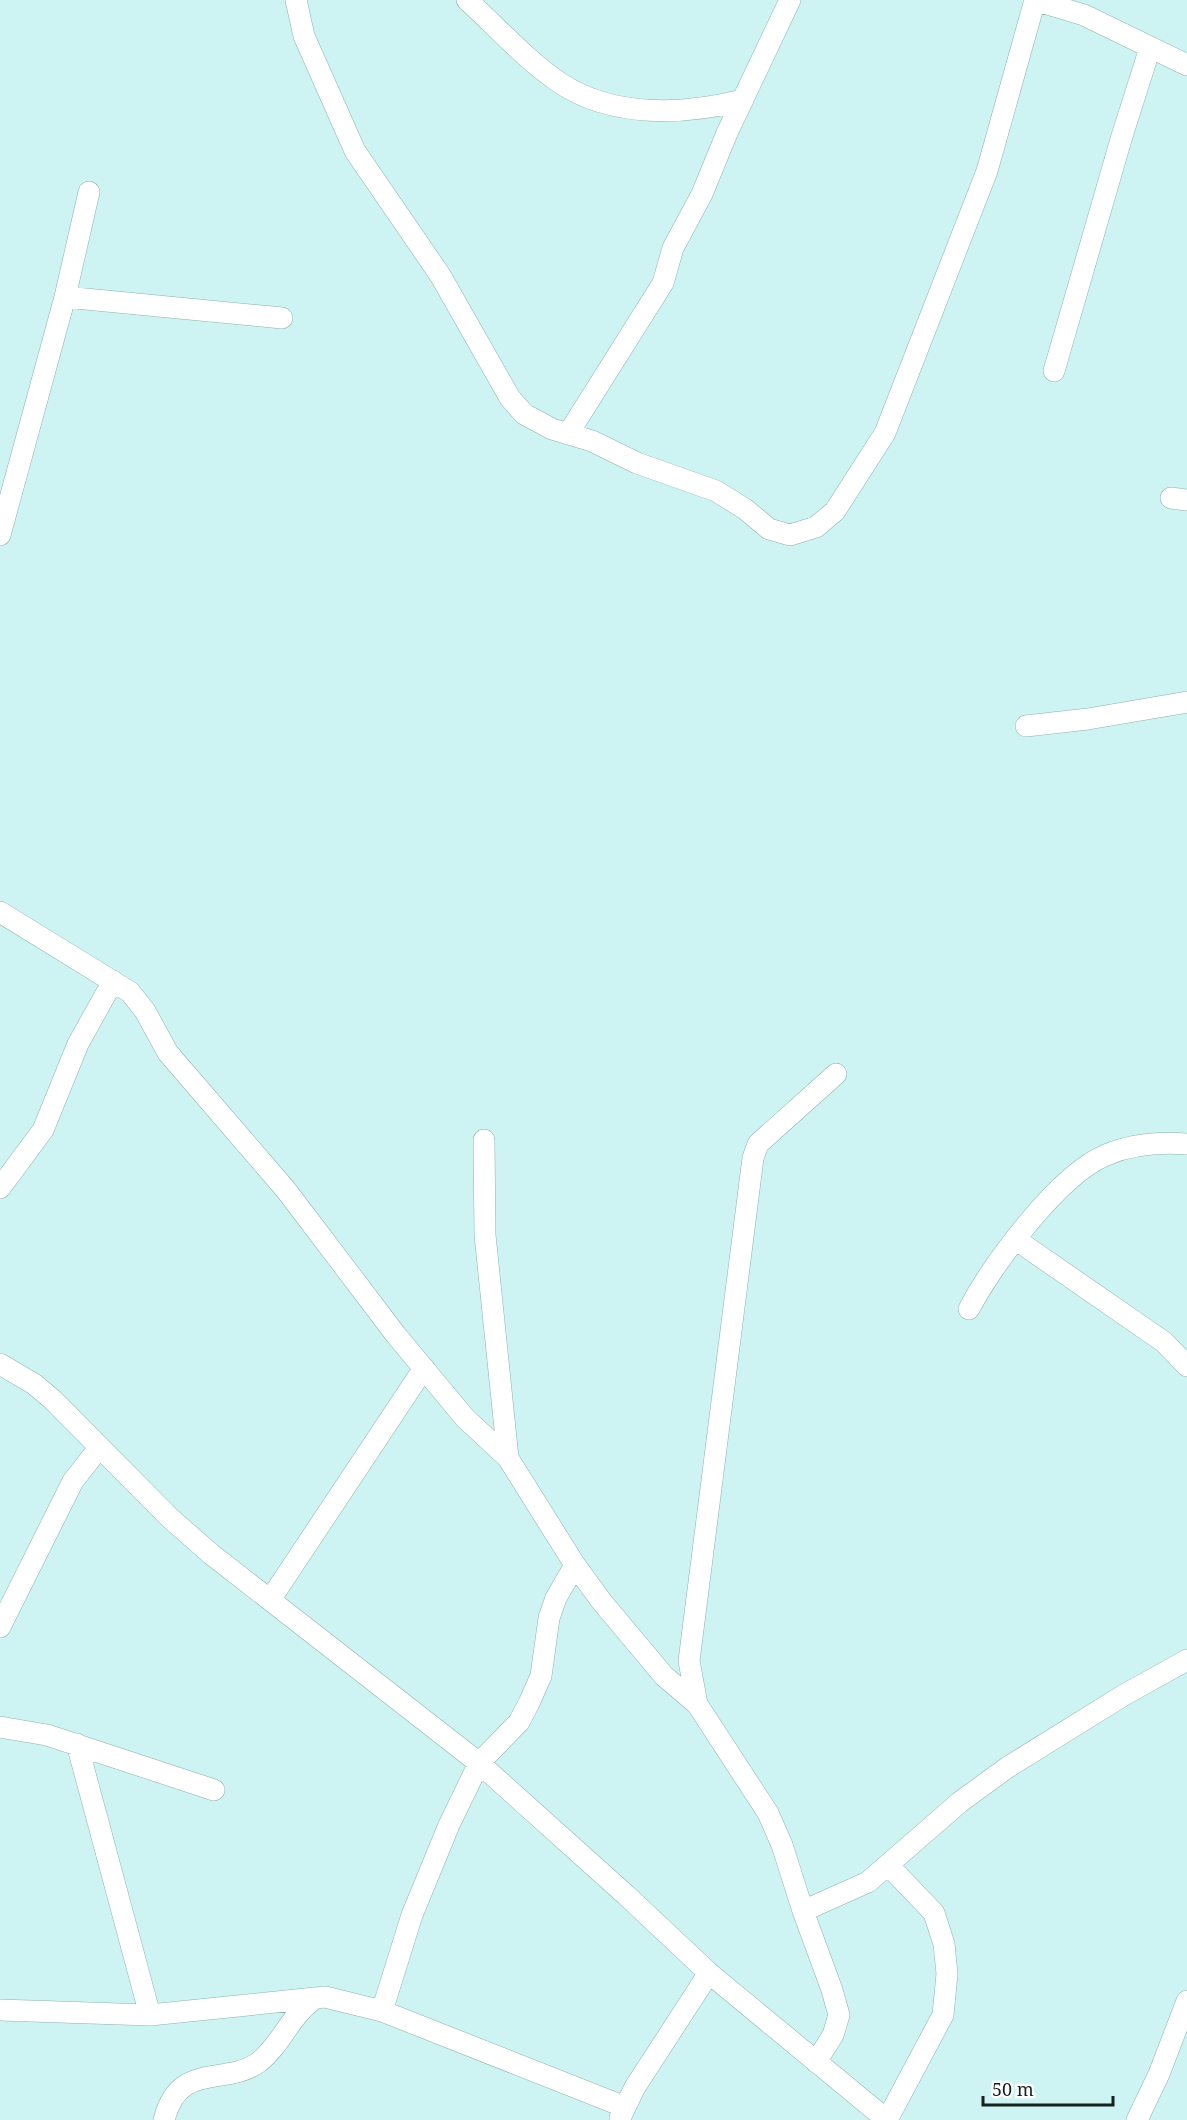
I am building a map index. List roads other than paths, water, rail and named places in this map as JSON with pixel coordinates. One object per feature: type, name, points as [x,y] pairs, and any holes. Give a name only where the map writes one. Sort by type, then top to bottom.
[{"type":"street","points":[[296,0],[304,36],[355,151],[440,275],[510,398],[524,414],[552,429],[592,441],[637,463],[716,491],[769,529],[790,535],[816,526],[836,511],[885,433],[987,171],[1034,0],[1084,15],[1187,65]]},
{"type":"street","points":[[467,0],[561,83],[606,103],[657,111],[705,110],[742,100]]},
{"type":"street","points":[[568,434],[663,283],[673,248],[702,194],[742,100],[790,0]]},
{"type":"street","points":[[1054,371],[1150,48]]},
{"type":"street","points":[[0,535],[65,297],[89,192]]},
{"type":"street","points":[[65,297],[282,318]]},
{"type":"street","points":[[1026,726],[1088,719],[1187,702]]},
{"type":"street","points":[[0,912],[130,992],[146,1011],[168,1053],[286,1190],[465,1418],[508,1458],[575,1565],[664,1676],[697,1704],[768,1813],[782,1845],[832,1990],[838,2015],[833,2035],[816,2062]]},
{"type":"street","points":[[0,1188],[43,1130],[78,1044],[113,981]]},
{"type":"street","points":[[697,1704],[689,1661],[753,1158],[758,1144],[836,1074]]},
{"type":"street","points":[[484,1140],[485,1235],[508,1458]]},
{"type":"street","points":[[969,1310],[981,1287],[1015,1239],[1045,1204],[1104,1156],[1134,1146],[1162,1142],[1187,1144]]},
{"type":"street","points":[[1015,1239],[1164,1342],[1187,1366]]},
{"type":"street","points":[[0,1364],[34,1384],[53,1400],[170,1518],[270,1600],[479,1763],[626,1894],[709,1973],[887,2120],[943,2015],[947,1974],[944,1944],[934,1913],[889,1866]]},
{"type":"street","points":[[270,1600],[424,1368]]},
{"type":"street","points":[[0,1627],[73,1480],[99,1448]]},
{"type":"street","points":[[382,2012],[423,1885],[479,1763],[519,1722],[530,1703],[541,1676],[549,1618],[556,1598],[575,1565]]},
{"type":"street","points":[[803,1911],[868,1882],[960,1802],[1008,1767],[1124,1695],[1187,1660]]},
{"type":"street","points":[[0,1727],[46,1735],[77,1744],[214,1790]]},
{"type":"street","points":[[77,1744],[150,2015]]},
{"type":"street","points":[[0,2010],[150,2015],[325,1997],[382,2012],[622,2113],[635,2087],[709,1973]]},
{"type":"street","points":[[164,2120],[167,2109],[181,2088],[204,2076],[247,2068],[259,2062],[273,2047],[300,2009],[313,2000]]},
{"type":"street","points":[[1137,2120],[1159,2074],[1187,2001]]}]
